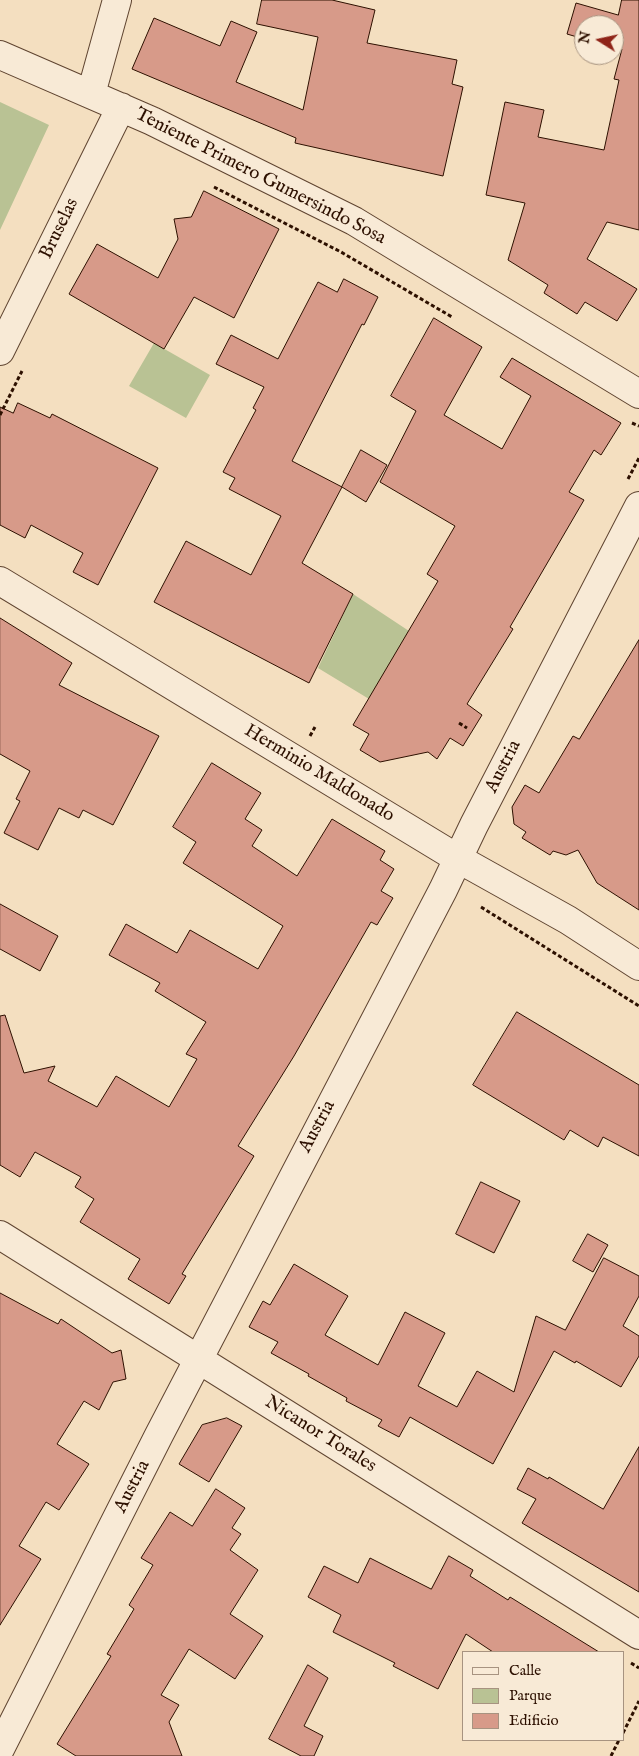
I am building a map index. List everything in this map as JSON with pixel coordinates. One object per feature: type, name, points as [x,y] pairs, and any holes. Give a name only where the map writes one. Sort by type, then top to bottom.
[{"type":"street","points":[[92,94],[117,0]]},
{"type":"street","name":"Teniente Primero Gumersindo Sosa","points":[[0,56],[121,107],[354,221],[639,394]]},
{"type":"street","name":"Bruselas","points":[[0,351],[121,107]]},
{"type":"street","name":"Austria","points":[[0,1749],[639,506]]},
{"type":"street","name":"Herminio Maldonado","points":[[0,580],[457,858],[568,920],[639,966]]},
{"type":"street","name":"Nicanor Torales","points":[[0,1235],[639,1635]]},
{"type":"path","points":[[210,185],[341,252],[458,321]]},
{"type":"path","points":[[0,415],[26,362]]},
{"type":"path","points":[[625,418],[639,426]]},
{"type":"path","points":[[459,723],[467,728]]},
{"type":"path","points":[[310,737],[315,727]]},
{"type":"path","points":[[476,904],[639,1006]]},
{"type":"path","points":[[624,1731],[639,1701]]},
{"type":"path","points":[[611,1756],[618,1741]]},
{"type":"green space","points":[[0,102],[49,125],[0,230]]},
{"type":"green space","points":[[154,343],[210,375],[186,418],[129,386]]},
{"type":"green space","points":[[353,594],[409,631],[369,699],[318,668]]},
{"type":"building","points":[[262,0],[332,0],[375,10],[367,43],[457,60],[452,84],[463,87],[443,176],[295,143],[296,138],[132,69],[154,18],[220,46],[231,21],[257,32],[236,82],[303,110],[318,37],[257,24]]},
{"type":"building","points":[[622,0],[639,0],[639,230],[607,222],[587,259],[637,289],[617,321],[585,302],[577,314],[544,293],[548,285],[508,260],[525,203],[486,195],[505,102],[544,110],[538,137],[604,150],[619,80],[614,79],[618,65],[624,65],[624,15],[618,15]]},
{"type":"building","points":[[576,3],[618,15],[574,15],[574,36],[567,34]]},
{"type":"building","points":[[204,191],[279,229],[234,318],[194,297],[164,349],[69,294],[97,244],[158,278],[178,239],[174,219],[191,217]]},
{"type":"building","points":[[344,279],[378,297],[364,325],[362,324],[292,461],[342,487],[302,563],[353,594],[309,683],[154,602],[186,541],[251,575],[281,516],[229,489],[235,478],[223,472],[256,410],[253,408],[264,387],[216,364],[231,335],[278,359],[318,282],[337,292]]},
{"type":"building","points":[[434,318],[482,347],[444,415],[502,449],[531,396],[500,377],[512,358],[621,423],[601,455],[594,450],[569,492],[584,500],[510,627],[513,629],[467,704],[482,715],[463,746],[450,738],[437,759],[428,752],[380,762],[360,750],[369,734],[353,725],[438,581],[427,574],[455,526],[380,482],[416,411],[391,396]]},
{"type":"building","points":[[18,403],[50,418],[52,414],[158,468],[98,585],[73,572],[83,553],[31,525],[25,538],[0,525],[0,407],[13,413]]},
{"type":"building","points":[[361,450],[387,465],[366,502],[342,487]]},
{"type":"building","points":[[0,618],[72,663],[59,685],[159,736],[113,825],[83,810],[79,818],[59,808],[38,850],[4,833],[20,801],[16,799],[30,771],[0,754]]},
{"type":"building","points":[[639,640],[639,910],[597,883],[578,850],[566,855],[553,851],[550,855],[522,838],[526,832],[514,824],[512,807],[525,785],[539,793],[573,736],[579,739]]},
{"type":"building","points":[[212,763],[261,793],[245,819],[262,830],[252,846],[297,876],[332,819],[385,851],[380,860],[394,869],[381,891],[393,898],[377,925],[371,922],[294,1056],[238,1146],[254,1156],[182,1274],[186,1276],[169,1304],[128,1279],[140,1259],[80,1222],[94,1199],[75,1187],[81,1177],[35,1152],[20,1177],[0,1165],[0,1016],[5,1015],[24,1073],[55,1066],[48,1081],[97,1107],[116,1076],[169,1107],[197,1059],[186,1054],[206,1022],[155,991],[160,983],[109,955],[126,924],[177,953],[190,930],[258,969],[283,926],[183,863],[196,842],[173,827]]},
{"type":"building","points":[[0,904],[58,936],[40,971],[0,949]]},
{"type":"building","points":[[517,1012],[639,1085],[639,1156],[603,1137],[598,1147],[570,1130],[564,1140],[473,1085]]},
{"type":"building","points":[[481,1182],[520,1201],[494,1253],[456,1234]]},
{"type":"building","points":[[588,1234],[608,1245],[593,1272],[573,1261]]},
{"type":"building","points":[[604,1258],[639,1276],[639,1296],[623,1326],[639,1336],[639,1356],[621,1387],[576,1361],[575,1363],[554,1351],[493,1464],[410,1417],[399,1437],[378,1426],[382,1420],[346,1401],[347,1398],[271,1353],[278,1342],[249,1327],[263,1301],[270,1305],[294,1264],[348,1296],[325,1335],[378,1365],[405,1312],[445,1333],[418,1386],[457,1407],[477,1371],[514,1392],[536,1316],[565,1330]]},
{"type":"building","points":[[0,1293],[58,1324],[61,1319],[112,1353],[121,1350],[126,1379],[113,1382],[99,1410],[84,1401],[57,1444],[89,1464],[59,1510],[46,1502],[19,1546],[41,1559],[0,1625]]},
{"type":"building","points":[[227,1418],[242,1426],[209,1482],[179,1464],[202,1425]]},
{"type":"building","points":[[639,1447],[639,1592],[522,1523],[536,1499],[517,1489],[528,1468],[548,1479],[549,1477],[603,1509]]},
{"type":"building","points":[[216,1489],[245,1508],[232,1528],[241,1534],[230,1550],[258,1570],[230,1614],[263,1636],[235,1679],[189,1649],[161,1695],[179,1705],[169,1722],[182,1756],[76,1756],[57,1744],[111,1656],[107,1654],[134,1609],[129,1605],[153,1565],[141,1558],[170,1512],[192,1526]]},
{"type":"building","points":[[449,1556],[473,1570],[470,1576],[508,1600],[510,1597],[597,1651],[492,1651],[466,1634],[438,1689],[393,1666],[395,1663],[333,1632],[341,1615],[308,1597],[324,1566],[358,1583],[370,1558],[431,1589]]},
{"type":"building","points":[[308,1665],[328,1678],[304,1726],[323,1736],[314,1756],[301,1756],[269,1739]]}]
